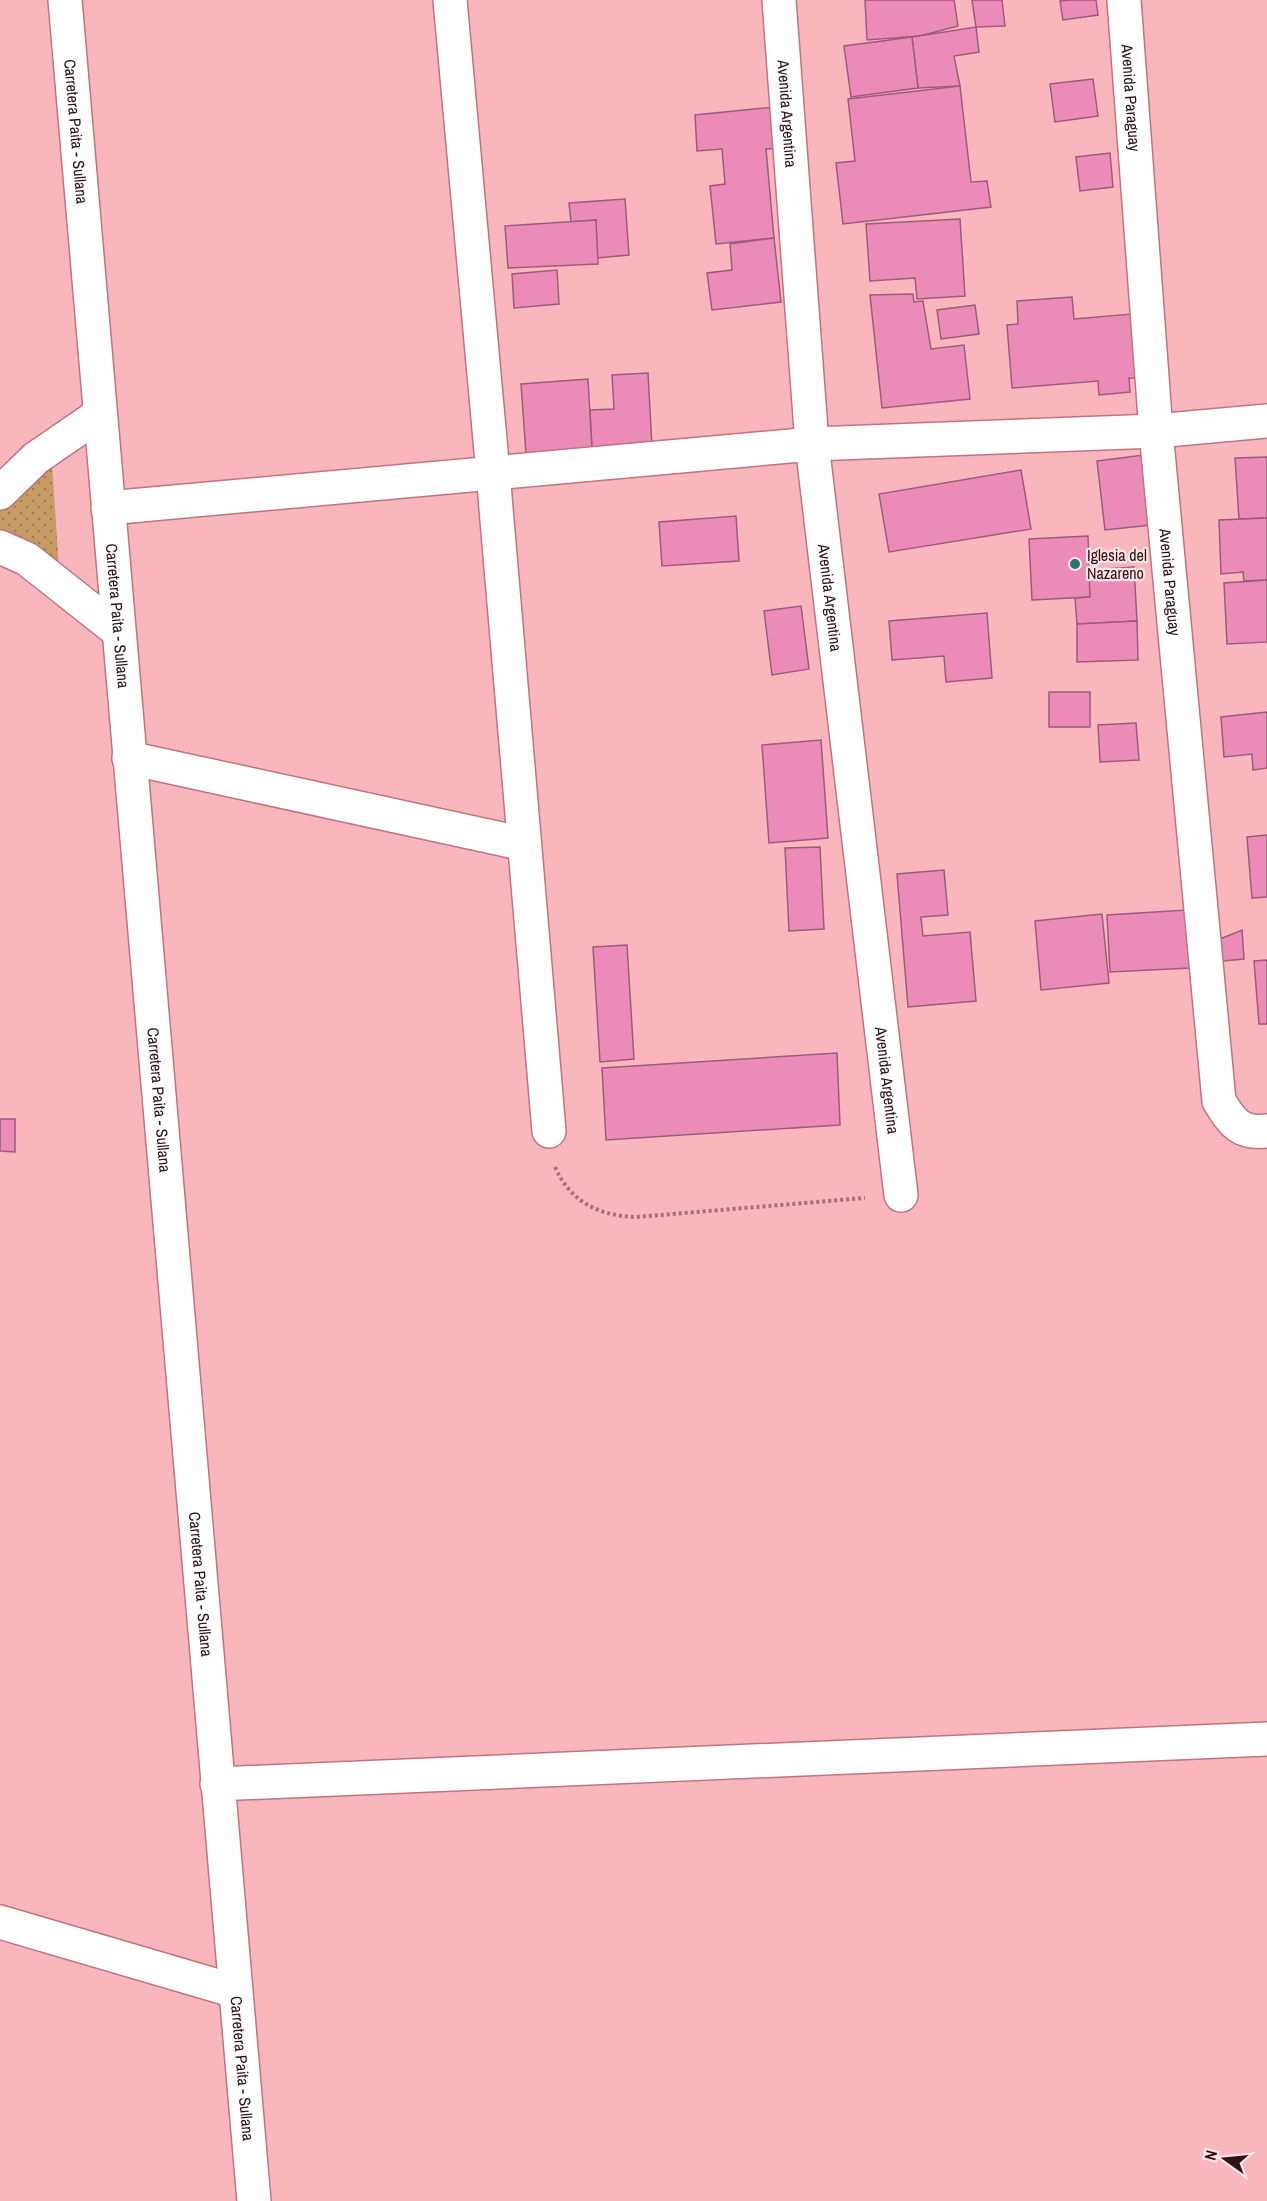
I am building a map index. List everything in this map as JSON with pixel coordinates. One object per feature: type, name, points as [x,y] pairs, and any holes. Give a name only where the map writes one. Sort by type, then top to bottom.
[{"type":"street","name":"Carretera Paita - Sullana","points":[[65,0],[254,2201]]},
{"type":"street","points":[[450,0],[549,1131]]},
{"type":"street","name":"Avenida Argentina","points":[[779,0],[812,444],[901,1195]]},
{"type":"street","name":"Avenida Paraguay","points":[[1124,0],[1156,431],[1219,1101],[1234,1125],[1254,1132],[1267,1131]]},
{"type":"street","points":[[0,493],[36,458],[100,414]]},
{"type":"street","points":[[108,508],[812,444],[1156,431],[1267,421]]},
{"type":"street","points":[[0,548],[27,559],[118,631]]},
{"type":"street","points":[[129,758],[524,844]]},
{"type":"street","points":[[217,1784],[1267,1739]]},
{"type":"street","points":[[0,1922],[235,1992]]},
{"type":"path","points":[[549,1131],[550,1150],[555,1169],[565,1186],[579,1199],[597,1210],[616,1216],[637,1217],[901,1195]]},
{"type":"shaded area","points":[[52,463],[59,569],[20,538],[0,529],[0,509],[19,500]]},
{"type":"building","points":[[865,0],[954,0],[958,26],[920,36],[867,40]]},
{"type":"building","points":[[972,0],[1002,0],[1005,26],[976,27]]},
{"type":"building","points":[[1096,0],[1098,15],[1063,20],[1060,1]]},
{"type":"building","points":[[976,27],[979,52],[954,56],[960,86],[918,88],[912,37]]},
{"type":"building","points":[[912,37],[918,88],[851,97],[844,46]]},
{"type":"building","points":[[1093,79],[1098,116],[1055,122],[1050,84]]},
{"type":"building","points":[[960,86],[971,182],[987,181],[991,207],[843,224],[836,163],[855,161],[848,99]]},
{"type":"building","points":[[775,107],[778,148],[766,149],[774,238],[716,244],[710,186],[725,184],[722,149],[697,151],[695,115]]},
{"type":"building","points":[[1110,153],[1113,187],[1080,191],[1076,157]]},
{"type":"building","points":[[625,199],[629,255],[597,258],[596,220],[571,222],[569,203]]},
{"type":"building","points":[[960,219],[965,296],[917,299],[915,278],[870,281],[866,224]]},
{"type":"building","points":[[596,220],[598,264],[508,268],[505,226]]},
{"type":"building","points":[[774,238],[781,302],[712,310],[707,273],[732,270],[730,244]]},
{"type":"building","points":[[557,270],[559,304],[514,308],[512,274]]},
{"type":"building","points":[[913,294],[914,302],[923,301],[931,349],[964,345],[970,399],[882,408],[870,295]]},
{"type":"building","points":[[1072,297],[1074,319],[1132,314],[1138,378],[1129,378],[1130,392],[1099,395],[1098,381],[1012,388],[1007,325],[1018,324],[1017,301]]},
{"type":"building","points":[[975,305],[979,334],[941,339],[937,310]]},
{"type":"building","points":[[648,373],[652,446],[592,450],[590,410],[614,409],[612,375]]},
{"type":"building","points":[[588,379],[592,450],[526,454],[521,384]]},
{"type":"building","points":[[1152,454],[1160,524],[1105,530],[1097,461]]},
{"type":"building","points":[[1267,457],[1267,518],[1239,519],[1235,458]]},
{"type":"building","points":[[1021,470],[1031,529],[889,552],[879,494]]},
{"type":"building","points":[[736,516],[739,561],[662,566],[659,522]]},
{"type":"building","points":[[1267,518],[1267,580],[1244,581],[1243,572],[1221,574],[1219,520]]},
{"type":"building","points":[[1088,536],[1090,597],[1032,600],[1029,539]]},
{"type":"building","points":[[1134,567],[1137,621],[1077,624],[1075,598],[1090,597],[1089,570]]},
{"type":"building","points":[[1267,580],[1267,642],[1227,644],[1224,583]]},
{"type":"building","points":[[801,606],[809,669],[772,675],[764,611]]},
{"type":"building","points":[[987,613],[992,678],[946,682],[944,656],[892,660],[889,621]]},
{"type":"building","points":[[1137,621],[1138,660],[1077,662],[1077,624]]},
{"type":"building","points":[[1049,692],[1090,692],[1090,727],[1049,727]]},
{"type":"building","points":[[1267,712],[1267,768],[1253,770],[1252,754],[1224,757],[1221,717]]},
{"type":"building","points":[[1136,723],[1139,760],[1100,762],[1098,725]]},
{"type":"building","points":[[821,740],[828,838],[769,843],[762,745]]},
{"type":"building","points":[[1267,835],[1267,897],[1252,898],[1247,837]]},
{"type":"building","points":[[820,847],[824,929],[789,931],[785,848]]},
{"type":"building","points":[[944,870],[948,915],[921,917],[923,936],[970,932],[976,1001],[908,1007],[897,874]]},
{"type":"building","points":[[1187,910],[1190,968],[1110,972],[1107,915]]},
{"type":"building","points":[[1102,914],[1109,983],[1041,990],[1035,921]]},
{"type":"building","points":[[1242,930],[1244,959],[1223,961],[1220,939]]},
{"type":"building","points":[[627,945],[634,1059],[600,1062],[593,947]]},
{"type":"building","points":[[1267,960],[1267,1024],[1259,1024],[1254,961]]},
{"type":"building","points":[[837,1053],[840,1125],[606,1140],[602,1068]]},
{"type":"building","points":[[0,1119],[15,1119],[15,1152],[0,1151]]},
{"type":"place","name":"Iglesia del Nazareno","points":[[1075,564]]}]
